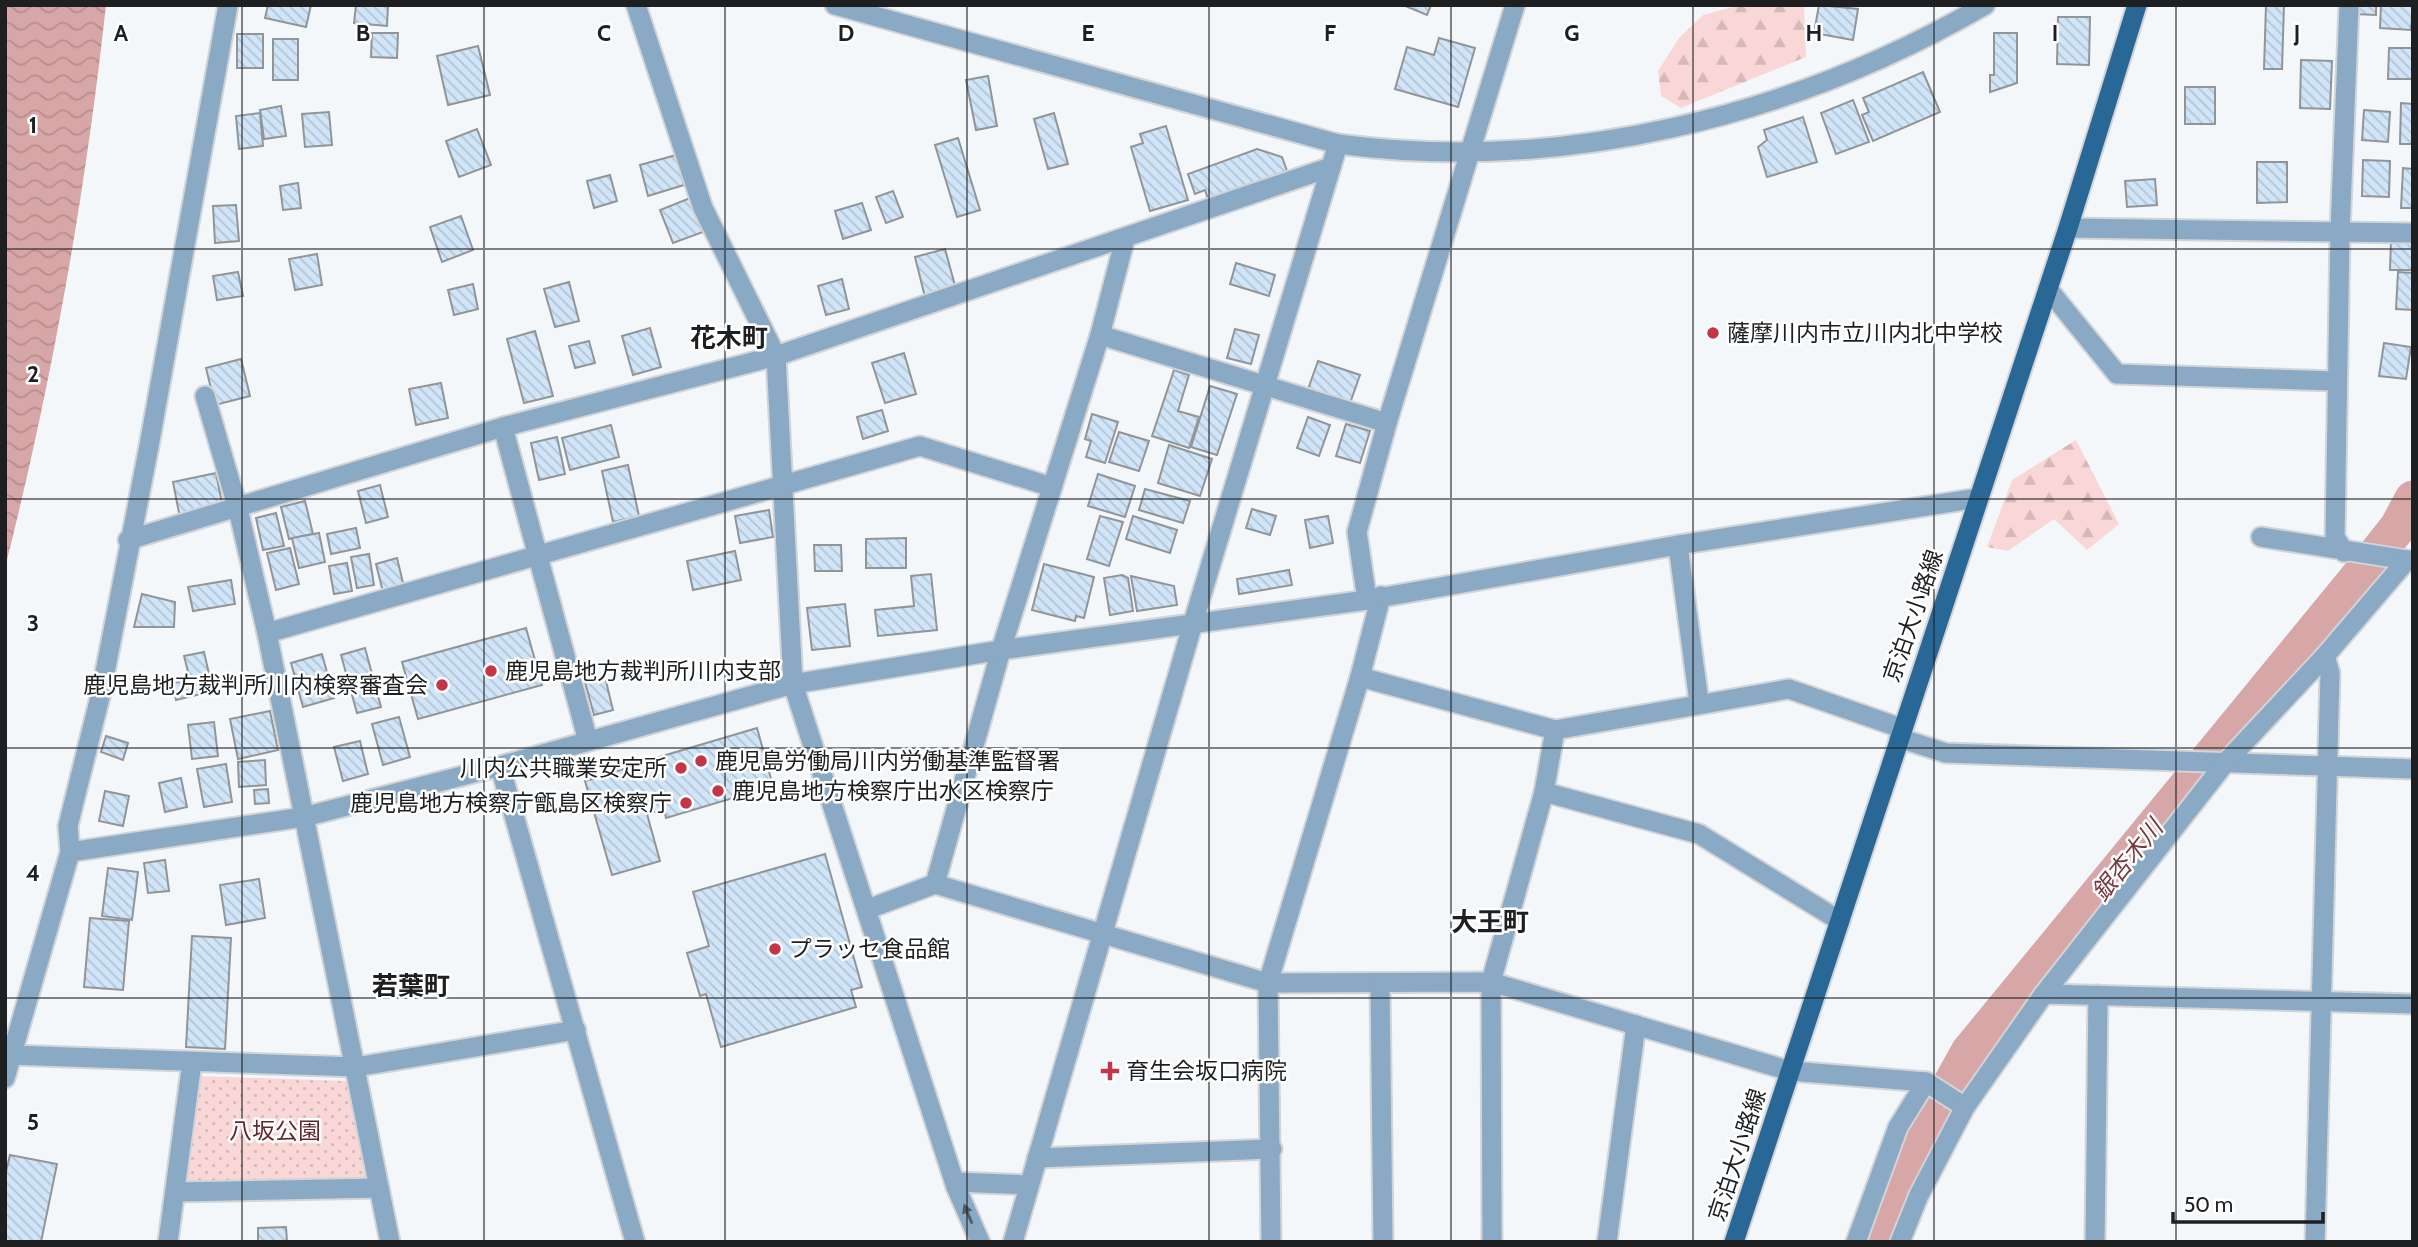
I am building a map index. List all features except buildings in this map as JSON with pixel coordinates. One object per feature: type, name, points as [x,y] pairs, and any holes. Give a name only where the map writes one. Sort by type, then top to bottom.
[{"type":"main road","name":"京泊大小路線","points":[[1734,1242],[2068,228],[2137,5]]},
{"type":"street","points":[[5,1079],[70,852],[68,826],[101,693],[128,540],[179,289],[228,5]]},
{"type":"street","points":[[636,5],[703,208],[776,356],[793,684],[956,1184],[980,1242]]},
{"type":"street","points":[[835,5],[1338,144],[1377,150],[1470,152],[1592,142],[1706,121],[1839,78],[1934,35],[1985,5]]},
{"type":"street","points":[[1271,1242],[1268,983],[1360,677],[1374,598],[1357,532],[1387,423],[1515,5]]},
{"type":"street","points":[[2349,5],[2336,381],[2335,537],[2352,553]]},
{"type":"street","points":[[1013,1242],[1193,623],[1338,144]]},
{"type":"street","points":[[128,540],[503,427],[776,356],[1331,167]]},
{"type":"street","points":[[2068,228],[2413,233]]},
{"type":"street","points":[[935,884],[1001,650],[1100,335],[1125,239]]},
{"type":"street","points":[[2048,289],[2117,374],[2336,381]]},
{"type":"street","points":[[1100,335],[1387,423]]},
{"type":"street","points":[[205,396],[238,509],[267,633],[390,1242]]},
{"type":"street","points":[[503,427],[588,741]]},
{"type":"street","points":[[267,633],[920,446],[1052,487]]},
{"type":"street","points":[[70,852],[304,817],[500,766],[793,684],[1001,650],[1374,598],[1678,545],[1978,498]]},
{"type":"street","points":[[2261,537],[2406,560]]},
{"type":"street","points":[[1678,545],[1699,702]]},
{"type":"street","points":[[1900,1242],[1962,1105],[2044,994],[2220,762],[2325,656],[2406,560]]},
{"type":"street","points":[[2315,1242],[2330,673],[2325,656]]},
{"type":"street","points":[[1360,677],[1555,730],[1699,702],[1789,689],[1946,754],[2413,769]]},
{"type":"street","points":[[1492,1242],[1491,982],[1544,793],[1555,730]]},
{"type":"street","points":[[500,766],[635,1242]]},
{"type":"street","points":[[1544,793],[1699,834],[1840,921]]},
{"type":"street","points":[[868,909],[935,884],[1102,936],[1268,983],[1491,982],[1790,1071],[1929,1084],[1962,1105]]},
{"type":"street","points":[[1380,984],[1383,1242]]},
{"type":"street","points":[[2044,994],[2413,1004]]},
{"type":"street","points":[[2095,1242],[2098,995]]},
{"type":"street","points":[[1606,1242],[1636,1025]]},
{"type":"street","points":[[11,1055],[356,1067],[576,1030]]},
{"type":"street","points":[[168,1242],[192,1062]]},
{"type":"street","points":[[1856,1242],[1898,1127],[1929,1084]]},
{"type":"street","points":[[1037,1158],[1272,1149]]},
{"type":"street","points":[[956,1184],[1028,1185]]},
{"type":"street","points":[[175,1192],[379,1188]]},
{"type":"green space","points":[[1740,5],[1804,5],[1806,57],[1681,108],[1661,96],[1658,71],[1679,38],[1703,15]]},
{"type":"green space","points":[[2076,440],[2119,524],[2087,550],[2054,519],[2008,551],[1987,547],[2012,480]]},
{"type":"green space","name":"八坂公園","points":[[200,1076],[346,1081],[369,1182],[191,1187],[186,1182]]},
{"type":"water","points":[[5,5],[106,5],[88,148],[65,288],[38,428],[5,568]]},
{"type":"waterway","name":"銀杏木川","points":[[1877,1242],[1904,1169],[1969,1052],[2356,580],[2398,527],[2413,499]]},
{"type":"place","name":"薩摩川内市立川内北中学校","points":[[1713,333]]},
{"type":"place","name":"鹿児島地方裁判所川内支部","points":[[491,671]]},
{"type":"place","name":"鹿児島地方裁判所川内検察審査会","points":[[442,685]]},
{"type":"place","name":"鹿児島労働局川内労働基準監督署","points":[[701,761]]},
{"type":"place","name":"川内公共職業安定所","points":[[681,768]]},
{"type":"place","name":"鹿児島地方検察庁出水区検察庁","points":[[718,791]]},
{"type":"place","name":"鹿児島地方検察庁甑島区検察庁","points":[[686,803]]},
{"type":"place","name":"プラッセ食品館","points":[[775,949]]},
{"type":"place","name":"育生会坂口病院","points":[[1110,1071]]},
{"type":"district","name":"花木町","points":[[729,338]]},
{"type":"district","name":"大王町","points":[[1490,922]]},
{"type":"district","name":"若葉町","points":[[411,986]]}]
